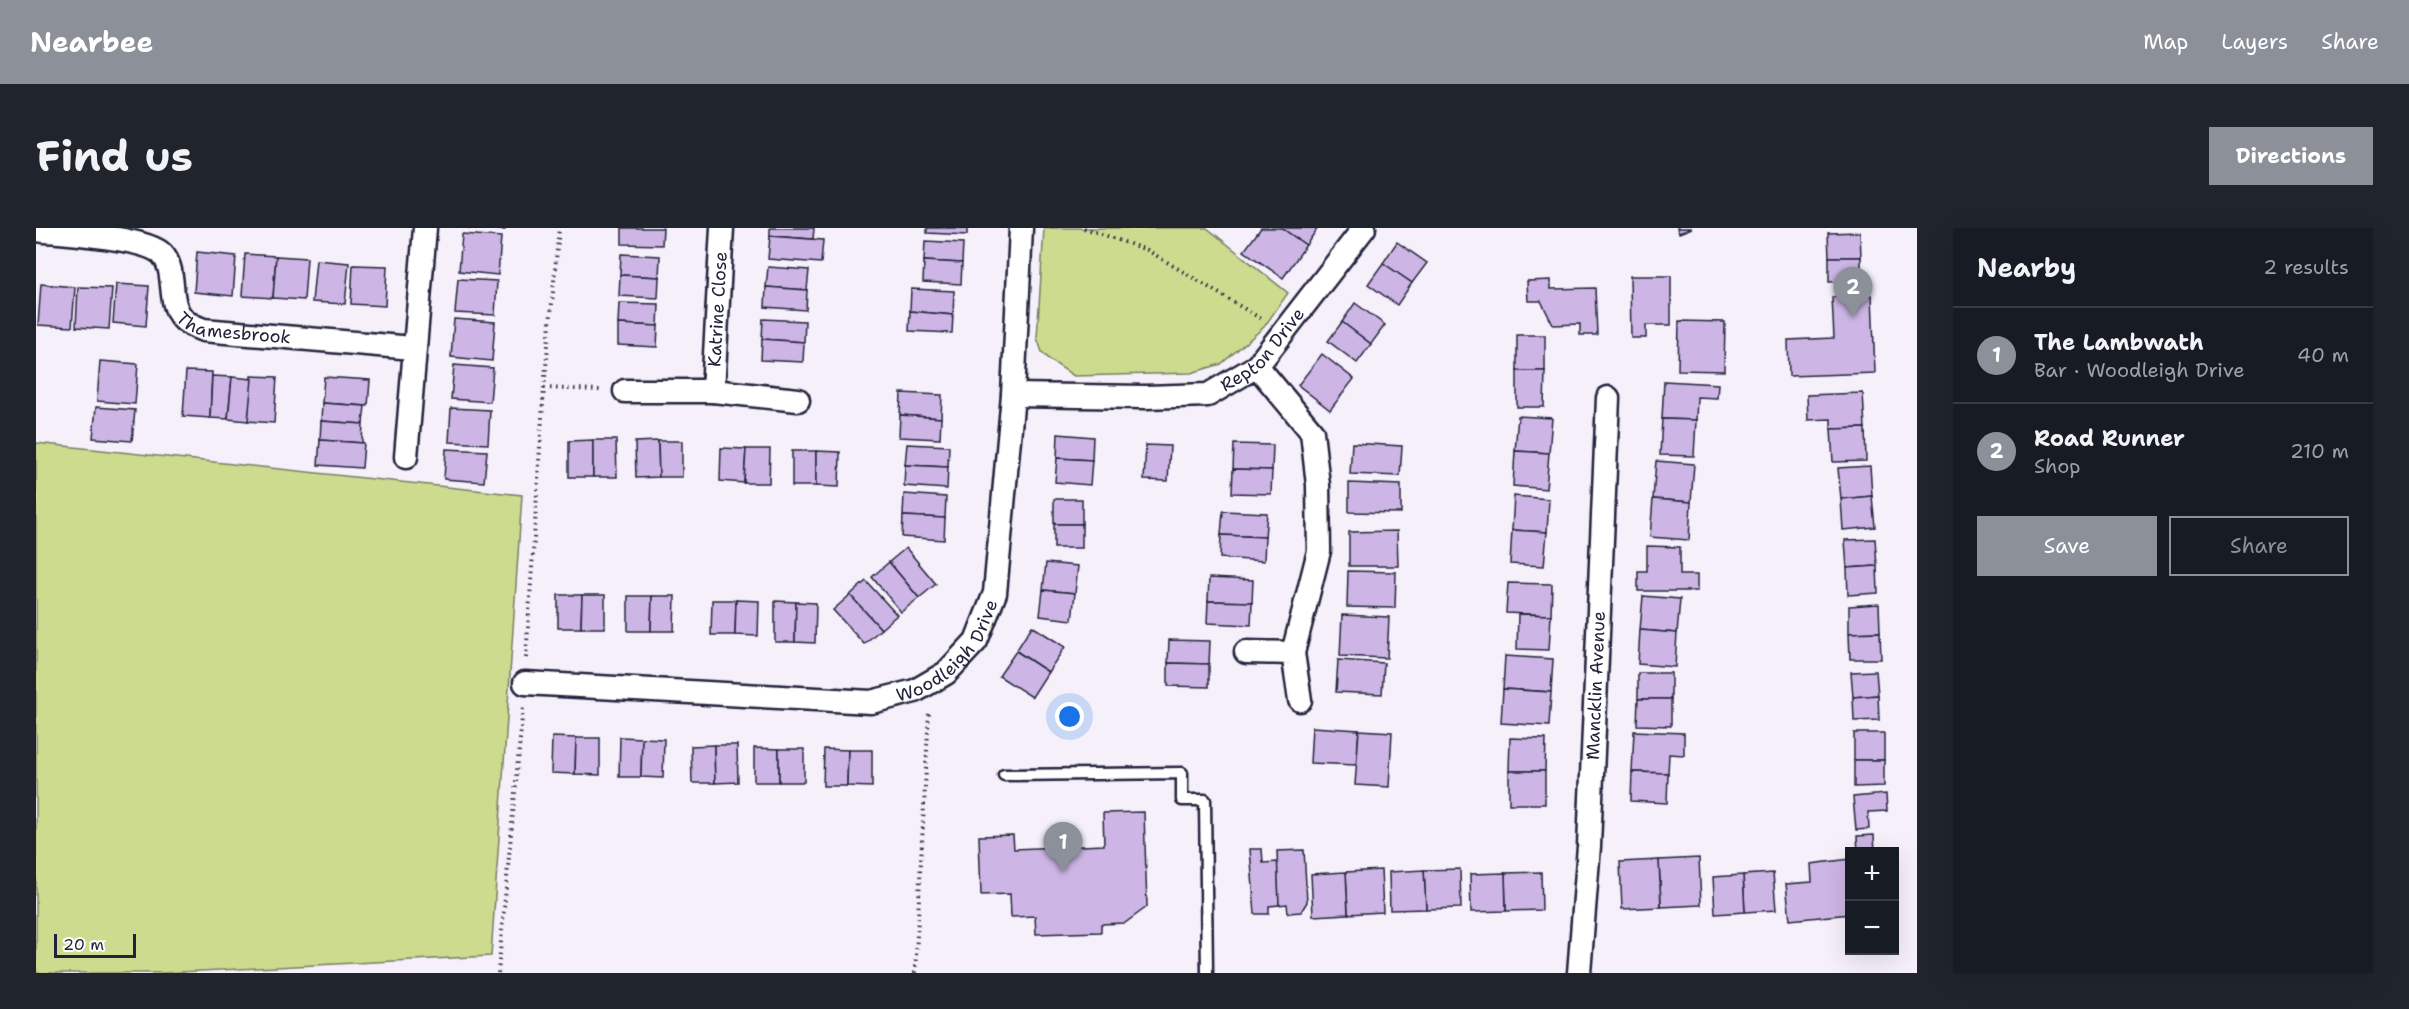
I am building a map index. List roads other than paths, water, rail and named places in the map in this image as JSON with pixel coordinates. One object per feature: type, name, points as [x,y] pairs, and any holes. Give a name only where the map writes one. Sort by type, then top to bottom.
[{"type":"street","points":[[406,457],[413,348],[425,228]]},
{"type":"street","name":"Katrine Close","points":[[713,391],[722,228]]},
{"type":"street","name":"Woodleigh Drive","points":[[525,683],[871,702],[915,691],[946,673],[976,641],[994,593],[1013,395],[1021,228]]},
{"type":"street","name":"Repton Drive","points":[[1013,395],[1145,397],[1208,395],[1257,366],[1364,228]]},
{"type":"street","name":"Thamesbrook","points":[[36,230],[144,243],[162,254],[170,268],[172,296],[183,319],[203,330],[413,348]]},
{"type":"street","points":[[1257,366],[1312,432],[1318,485],[1319,550],[1293,653],[1300,700]]},
{"type":"street","name":"Katrine Close","points":[[625,391],[713,391],[798,400]]},
{"type":"street","name":"Mancklin Avenue","points":[[1579,973],[1588,846],[1608,398]]},
{"type":"street","points":[[1246,652],[1293,653]]},
{"type":"lane","points":[[1004,775],[1182,773],[1182,800],[1205,800],[1207,973]]},
{"type":"place","name":"Road Runner","points":[[1853,317]]},
{"type":"place","name":"The Lambwath","points":[[1063,872]]}]
